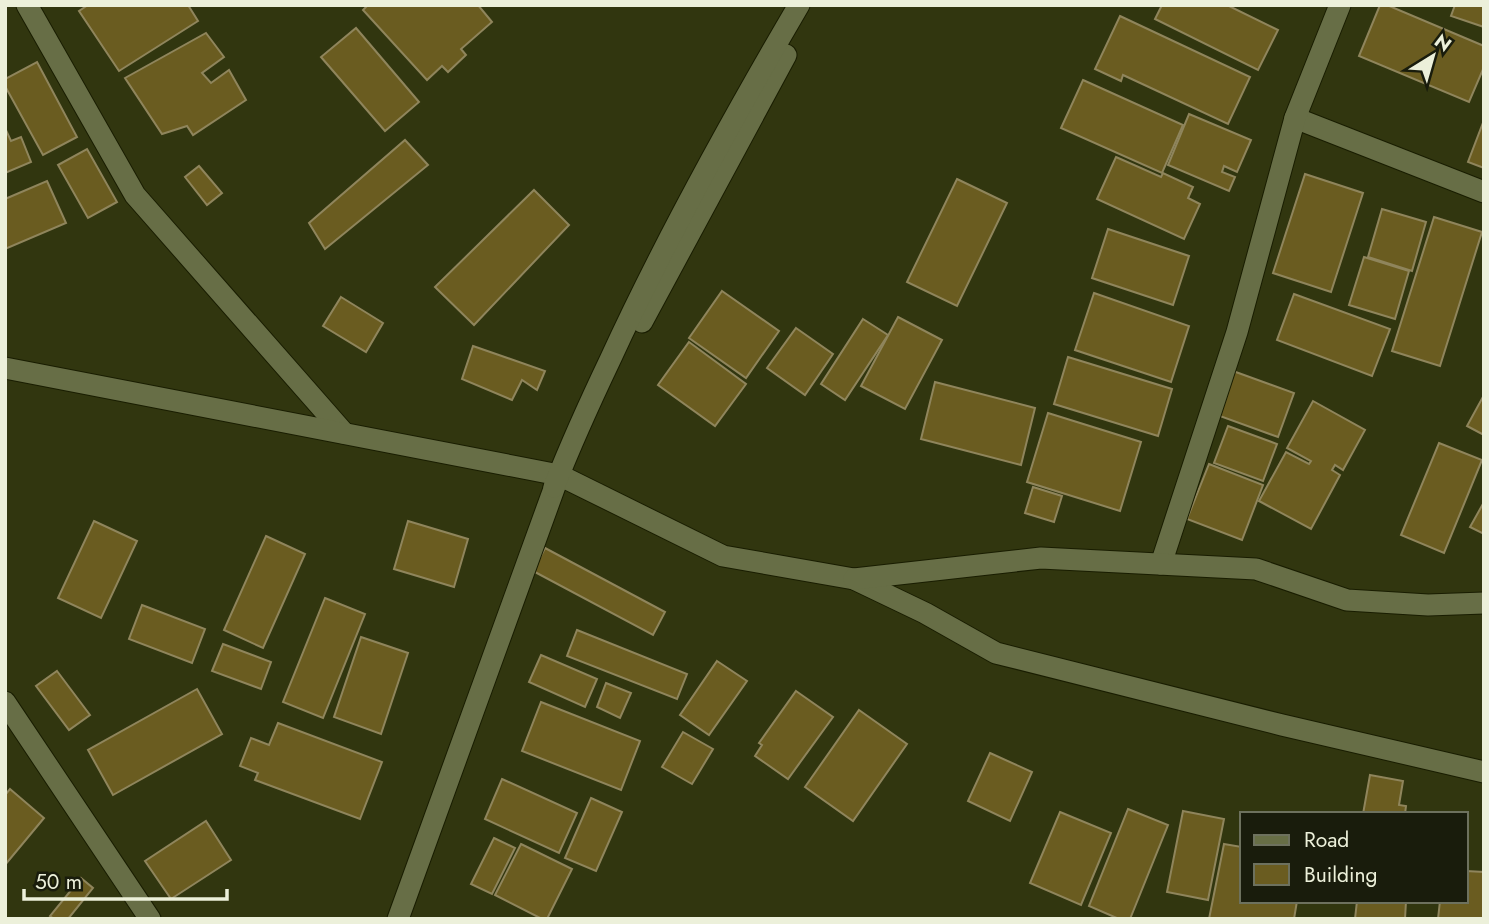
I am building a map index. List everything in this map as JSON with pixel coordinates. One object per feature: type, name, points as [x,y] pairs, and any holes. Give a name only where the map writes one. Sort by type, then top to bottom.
[{"type":"street","points":[[27,5],[135,195],[344,433]]},
{"type":"street","points":[[396,919],[559,474],[644,285],[742,103],[799,5]]},
{"type":"street","points":[[559,474],[813,5]]},
{"type":"street","points":[[1161,564],[1237,332],[1295,118],[1340,5]]},
{"type":"street","points":[[1295,118],[1484,192]]},
{"type":"street","points":[[5,368],[559,474],[723,556],[854,579],[925,613],[996,653],[1282,725],[1484,772]]},
{"type":"street","points":[[854,579],[1041,558],[1256,569],[1347,600],[1428,605],[1484,603]]},
{"type":"street","points":[[5,702],[150,919]]},
{"type":"building","points":[[88,5],[188,5],[198,21],[119,71],[79,11]]},
{"type":"building","points":[[368,5],[478,5],[492,22],[461,49],[466,55],[448,72],[442,66],[427,80],[363,10]]},
{"type":"building","points":[[1162,5],[1227,5],[1278,30],[1258,70],[1155,19]]},
{"type":"building","points":[[1380,5],[1387,5],[1484,46],[1484,67],[1469,102],[1359,56]]},
{"type":"building","points":[[1455,5],[1484,5],[1484,27],[1451,16]]},
{"type":"building","points":[[1120,16],[1250,77],[1228,124],[1123,75],[1121,81],[1095,69]]},
{"type":"building","points":[[356,28],[419,102],[385,131],[321,57]]},
{"type":"building","points":[[206,33],[224,57],[202,73],[211,83],[229,70],[246,100],[193,135],[187,126],[162,134],[125,78]]},
{"type":"building","points":[[37,62],[77,137],[43,155],[5,86],[5,79]]},
{"type":"building","points":[[1083,80],[1183,125],[1162,173],[1061,128]]},
{"type":"building","points":[[1189,114],[1251,140],[1237,172],[1224,166],[1222,172],[1235,177],[1229,191],[1168,165]]},
{"type":"building","points":[[1484,120],[1484,168],[1468,162]]},
{"type":"building","points":[[5,128],[11,141],[21,137],[31,162],[5,173]]},
{"type":"building","points":[[405,140],[428,165],[325,249],[309,223]]},
{"type":"building","points":[[87,149],[117,202],[88,218],[58,165]]},
{"type":"building","points":[[1116,157],[1161,177],[1163,173],[1193,187],[1188,198],[1200,204],[1184,239],[1097,199]]},
{"type":"building","points":[[199,166],[222,193],[207,205],[185,177]]},
{"type":"building","points":[[1305,174],[1363,193],[1331,292],[1273,273]]},
{"type":"building","points":[[957,179],[1007,203],[957,306],[907,282]]},
{"type":"building","points":[[47,181],[66,223],[5,249],[5,199]]},
{"type":"building","points":[[534,190],[569,225],[474,325],[435,287]]},
{"type":"building","points":[[1382,209],[1426,222],[1412,271],[1368,257]]},
{"type":"building","points":[[1434,217],[1482,232],[1440,366],[1392,351]]},
{"type":"building","points":[[1108,229],[1189,256],[1173,305],[1092,278]]},
{"type":"building","points":[[1364,257],[1409,271],[1395,319],[1349,305]]},
{"type":"building","points":[[722,291],[779,331],[746,378],[689,338]]},
{"type":"building","points":[[1094,293],[1189,326],[1171,382],[1075,350]]},
{"type":"building","points":[[1294,294],[1390,329],[1372,376],[1277,340]]},
{"type":"building","points":[[341,297],[383,323],[366,352],[323,326]]},
{"type":"building","points":[[898,317],[942,340],[905,409],[861,386]]},
{"type":"building","points":[[863,319],[888,335],[845,400],[821,384]]},
{"type":"building","points":[[796,328],[833,354],[805,395],[767,368]]},
{"type":"building","points":[[689,342],[746,384],[715,426],[658,385]]},
{"type":"building","points":[[473,346],[545,371],[537,390],[522,380],[512,400],[462,379]]},
{"type":"building","points":[[1068,357],[1172,389],[1158,436],[1054,404]]},
{"type":"building","points":[[1233,371],[1294,393],[1278,437],[1217,415]]},
{"type":"building","points":[[935,382],[1035,408],[1021,465],[921,439]]},
{"type":"building","points":[[1484,395],[1484,435],[1467,426]]},
{"type":"building","points":[[1313,401],[1365,430],[1343,470],[1335,465],[1332,470],[1340,475],[1311,529],[1259,501],[1286,452],[1309,464],[1311,461],[1287,448]]},
{"type":"building","points":[[1048,413],[1141,442],[1120,511],[1027,482]]},
{"type":"building","points":[[1228,426],[1277,444],[1263,481],[1214,463]]},
{"type":"building","points":[[1439,443],[1482,460],[1444,553],[1401,535]]},
{"type":"building","points":[[1209,464],[1263,485],[1242,540],[1187,519]]},
{"type":"building","points":[[1033,487],[1062,496],[1054,522],[1025,513]]},
{"type":"building","points":[[1484,502],[1484,534],[1470,527]]},
{"type":"building","points":[[94,521],[137,541],[101,618],[58,598]]},
{"type":"building","points":[[408,521],[468,539],[454,587],[394,569]]},
{"type":"building","points":[[266,536],[305,554],[263,648],[224,630]]},
{"type":"building","points":[[545,548],[665,612],[653,635],[533,571]]},
{"type":"building","points":[[325,598],[365,614],[323,718],[283,702]]},
{"type":"building","points":[[142,605],[205,629],[192,663],[129,639]]},
{"type":"building","points":[[577,630],[687,674],[677,699],[567,656]]},
{"type":"building","points":[[361,637],[408,653],[381,734],[334,717]]},
{"type":"building","points":[[223,644],[271,662],[261,689],[212,671]]},
{"type":"building","points":[[541,655],[597,679],[585,707],[529,682]]},
{"type":"building","points":[[717,661],[747,681],[709,735],[680,715]]},
{"type":"building","points":[[57,671],[90,715],[69,730],[36,686]]},
{"type":"building","points":[[606,683],[631,693],[620,718],[597,707]]},
{"type":"building","points":[[197,689],[222,734],[113,795],[88,750]]},
{"type":"building","points":[[796,691],[833,717],[788,779],[755,756],[762,745],[759,743]]},
{"type":"building","points":[[541,702],[640,741],[621,790],[522,751]]},
{"type":"building","points":[[859,710],[907,744],[853,821],[805,787]]},
{"type":"building","points":[[278,723],[382,762],[360,819],[255,780],[258,773],[240,766],[251,738],[269,745]]},
{"type":"building","points":[[683,732],[713,749],[692,784],[662,767]]},
{"type":"building","points":[[990,753],[1032,772],[1010,821],[968,801]]},
{"type":"building","points":[[1370,775],[1403,781],[1399,805],[1406,806],[1405,812],[1363,812]]},
{"type":"building","points":[[502,779],[577,813],[559,853],[485,819]]},
{"type":"building","points":[[10,789],[44,818],[5,865],[5,795]]},
{"type":"building","points":[[591,798],[622,812],[596,871],[565,858]]},
{"type":"building","points":[[1128,809],[1168,825],[1130,919],[1119,919],[1089,906]]},
{"type":"building","points":[[1183,811],[1224,819],[1208,900],[1167,892]]},
{"type":"building","points":[[1060,812],[1111,833],[1081,905],[1030,883]]},
{"type":"building","points":[[206,821],[231,860],[171,899],[145,861]]},
{"type":"building","points":[[494,838],[515,848],[492,894],[471,884]]},
{"type":"building","points":[[521,844],[572,869],[547,919],[495,895]]},
{"type":"building","points":[[1224,844],[1240,847],[1240,903],[1297,903],[1294,919],[1209,919]]},
{"type":"building","points":[[1468,871],[1484,872],[1484,919],[1438,919],[1440,903],[1468,903]]},
{"type":"building","points":[[81,878],[93,888],[68,919],[54,919],[50,916]]},
{"type":"building","points":[[1357,903],[1406,903],[1405,919],[1355,919]]}]
